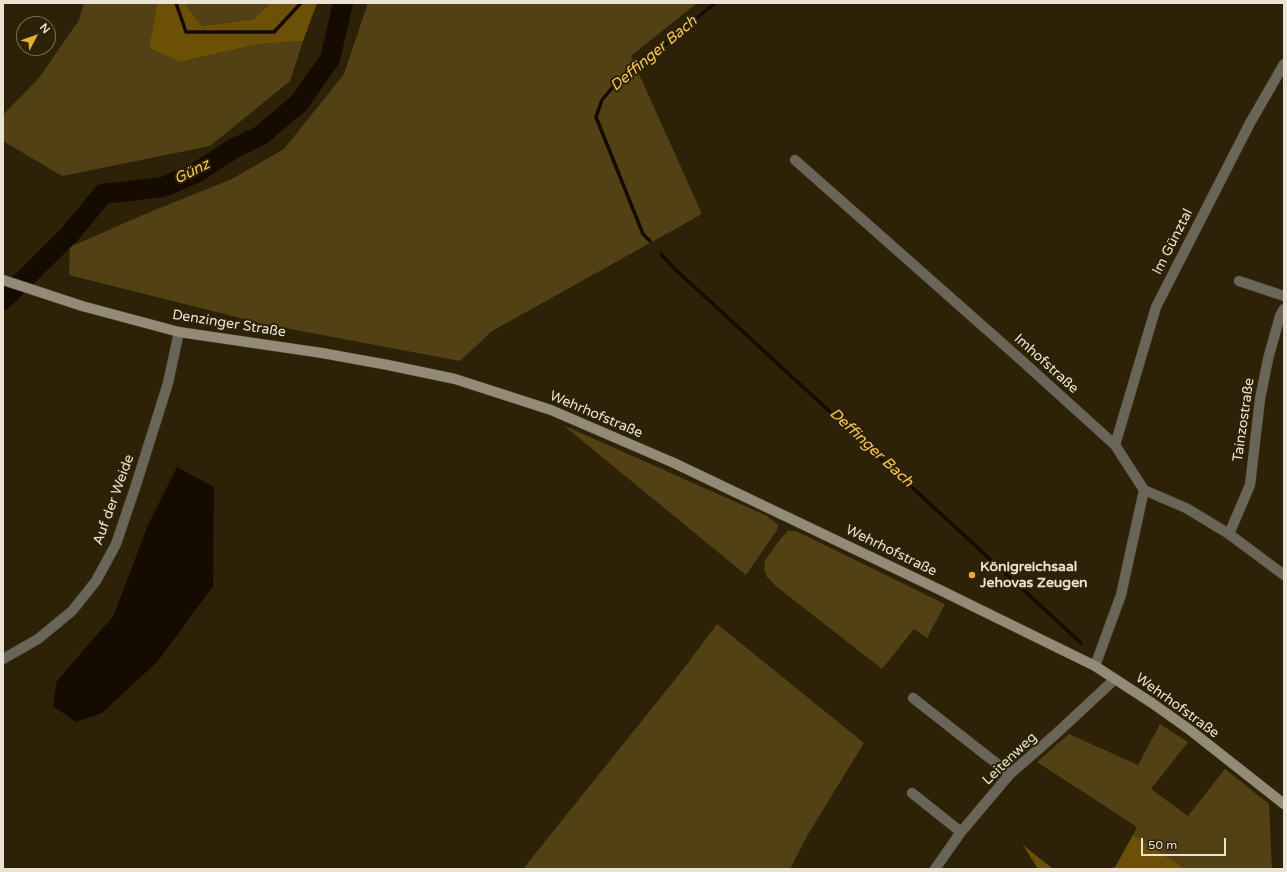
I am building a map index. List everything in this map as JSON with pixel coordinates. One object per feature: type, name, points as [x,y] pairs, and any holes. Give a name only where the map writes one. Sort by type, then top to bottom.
[{"type":"street","name":"Im Günztal","points":[[1115,445],[1156,307],[1250,123],[1284,64]]},
{"type":"street","name":"Imhofstraße","points":[[795,160],[1115,445],[1144,490]]},
{"type":"street","name":"Denzinger Straße","points":[[3,280],[82,306],[179,332],[322,353],[455,379]]},
{"type":"street","points":[[1239,281],[1284,296]]},
{"type":"street","name":"Tainzostraße","points":[[1229,534],[1250,485],[1260,399],[1268,359],[1280,316],[1284,309]]},
{"type":"street","name":"Auf der Weide","points":[[3,659],[38,639],[72,611],[96,581],[116,544],[168,383],[179,332]]},
{"type":"street","name":"Wehrhofstraße","points":[[455,379],[551,410],[674,463],[1095,666],[1190,730],[1284,804]]},
{"type":"street","points":[[1095,666],[1121,594],[1144,490],[1186,508],[1229,534],[1284,576]]},
{"type":"street","name":"Leitenweg","points":[[935,869],[961,832],[1010,774],[1115,679]]},
{"type":"street","points":[[913,698],[1010,774]]},
{"type":"street","points":[[912,793],[961,832]]},
{"type":"shaded area","points":[[84,3],[157,3],[149,48],[180,62],[259,44],[303,41],[290,81],[210,146],[62,176],[3,141],[3,115],[39,78],[54,56],[56,56],[56,53],[79,20]]},
{"type":"shaded area","points":[[157,3],[184,3],[202,26],[254,19],[270,3],[317,3],[303,41],[259,44],[180,62],[149,48]]},
{"type":"shaded area","points":[[184,3],[270,3],[254,19],[201,26]]},
{"type":"shaded area","points":[[368,3],[697,3],[631,56],[702,214],[492,331],[460,361],[264,324],[69,275],[70,247],[145,214],[232,179],[284,149],[344,74]]},
{"type":"shaded area","points":[[563,425],[767,516],[778,525],[777,530],[746,575]]},
{"type":"shaded area","points":[[177,467],[214,487],[213,586],[158,661],[102,713],[76,722],[53,706],[57,681],[114,615],[148,525]]},
{"type":"shaded area","points":[[788,531],[796,531],[945,604],[927,638],[914,629],[882,669],[777,587],[767,577],[764,569],[765,560]]},
{"type":"shaded area","points":[[717,624],[864,743],[807,836],[790,869],[523,869],[685,667]]},
{"type":"shaded area","points":[[1160,724],[1188,742],[1151,789],[1188,816],[1225,769],[1269,804],[1272,869],[1186,869],[1133,835],[1137,827],[1037,762],[1069,734],[1138,765]]},
{"type":"shaded area","points":[[1133,835],[1186,869],[1108,869],[1115,867]]},
{"type":"shaded area","points":[[1023,845],[1053,869],[1038,869]]},
{"type":"waterway","points":[[176,3],[186,32],[274,32],[301,3]]},
{"type":"waterway","name":"Günz","points":[[3,300],[69,235],[103,194],[163,187],[196,173],[233,149],[260,136],[299,103],[330,59],[343,3]]},
{"type":"waterway","name":"Deffinger Bach","points":[[650,241],[643,234],[596,117],[602,100],[612,88],[715,3]]},
{"type":"waterway","name":"Deffinger Bach","points":[[661,254],[676,270],[1081,643]]},
{"type":"place","name":"Königreichsaal Jehovas Zeugen","points":[[972,575]]}]
